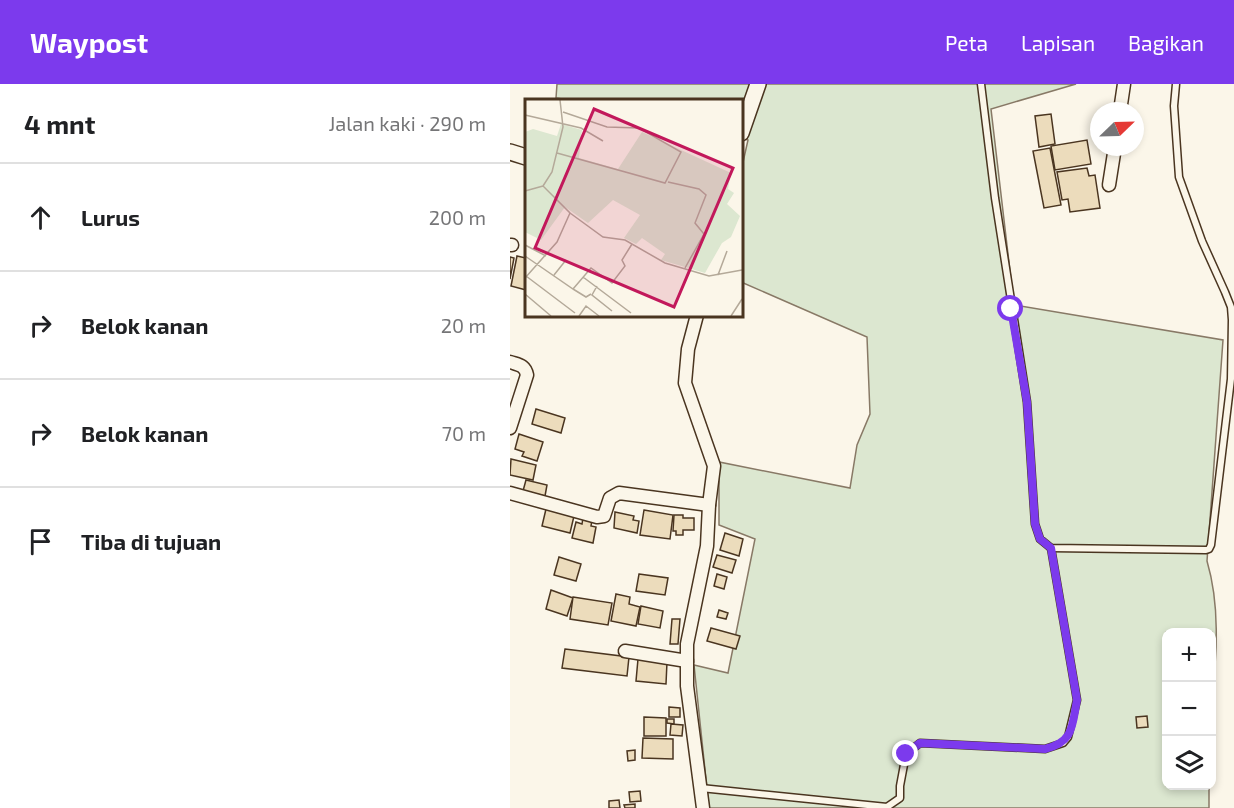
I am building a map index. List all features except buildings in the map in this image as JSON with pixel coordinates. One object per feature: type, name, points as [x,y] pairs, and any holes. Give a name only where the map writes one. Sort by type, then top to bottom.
[{"type":"street","points":[[742,130],[758,84]]},
{"type":"street","points":[[1121,102],[1124,84]]},
{"type":"street","points":[[510,152],[525,157]]},
{"type":"street","points":[[1109,185],[1114,156]]},
{"type":"street","points":[[697,316],[687,349],[685,383],[714,466],[707,546],[687,644],[687,686],[703,808]]},
{"type":"street","points":[[510,362],[521,365],[527,375],[510,428]]},
{"type":"street","points":[[510,493],[597,518],[604,516],[610,498],[619,493],[709,505]]},
{"type":"street","points":[[625,651],[687,661]]},
{"type":"lane","points":[[981,84],[997,209],[1027,402],[1035,524],[1040,539],[1051,548],[1206,550],[1211,545],[1231,379],[1232,320],[1231,307],[1202,241],[1179,177],[1174,118],[1176,84]]},
{"type":"lane","points":[[701,788],[887,807],[900,798],[906,754],[920,743],[1045,749],[1064,743],[1068,737],[1077,700],[1051,548]]},
{"type":"green space","points":[[557,84],[1076,84],[991,109],[1014,305],[1223,340],[1207,561],[1214,595],[1216,628],[1162,628],[1162,790],[1209,790],[1209,808],[709,808],[694,665],[728,673],[755,539],[719,525],[719,462],[850,488],[857,445],[870,414],[867,337],[742,282],[742,167],[748,140],[742,138],[742,99],[556,98]]},
{"type":"route","points":[[906,754],[920,743],[1045,749],[1056,747],[1064,743],[1068,737],[1073,719],[1077,700],[1056,571],[1051,548],[1040,539],[1035,524],[1027,402],[1011,309]]}]
